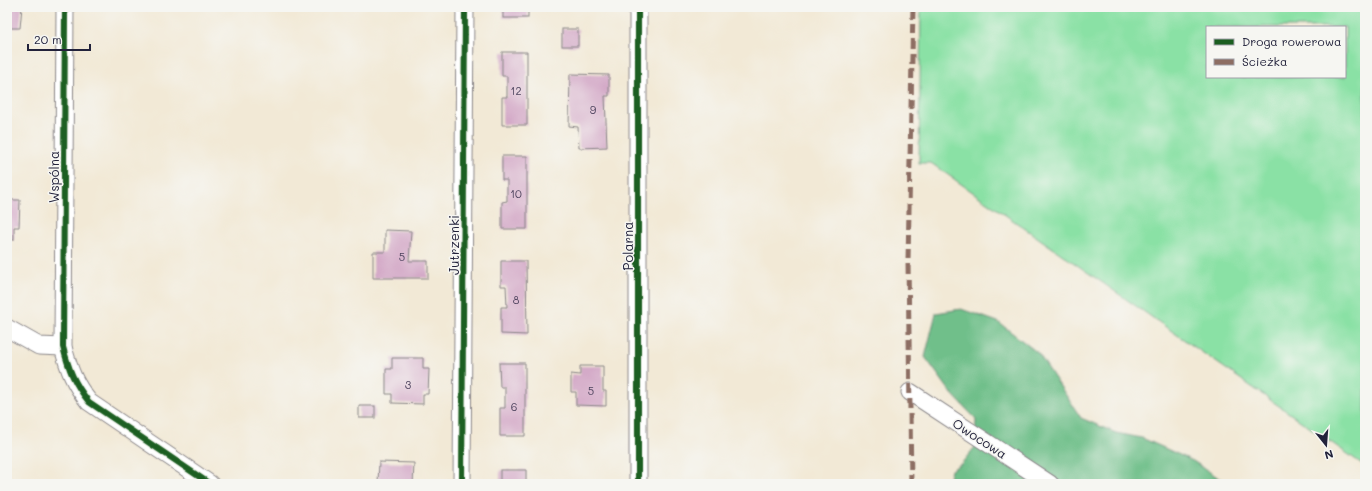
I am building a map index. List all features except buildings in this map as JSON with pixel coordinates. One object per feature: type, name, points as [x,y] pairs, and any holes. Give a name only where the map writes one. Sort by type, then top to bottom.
[{"type":"street","name":"Wspólna","points":[[65,7],[63,347],[68,369],[76,385],[89,402],[210,484]]},
{"type":"street","name":"Jutrzenki","points":[[462,484],[465,7]]},
{"type":"street","name":"Polarna","points":[[638,7],[638,484]]},
{"type":"street","points":[[7,328],[39,346],[63,347]]},
{"type":"street","name":"Owocowa","points":[[910,392],[1050,484]]},
{"type":"green space","points":[[921,7],[1365,7],[1365,466],[931,163],[919,163]]},
{"type":"green space","points":[[961,309],[998,322],[1038,353],[1081,418],[1116,433],[1142,438],[1193,461],[1228,484],[947,484],[951,470],[961,464],[975,447],[976,419],[952,394],[925,357],[936,313]]},
{"type":"marked path","points":[[911,484],[908,261],[913,7]]},
{"type":"cycle path","points":[[65,7],[63,347],[67,363],[76,382],[89,402],[210,484]]},
{"type":"cycle path","points":[[462,484],[465,7]]},
{"type":"cycle path","points":[[638,7],[638,484]]}]
